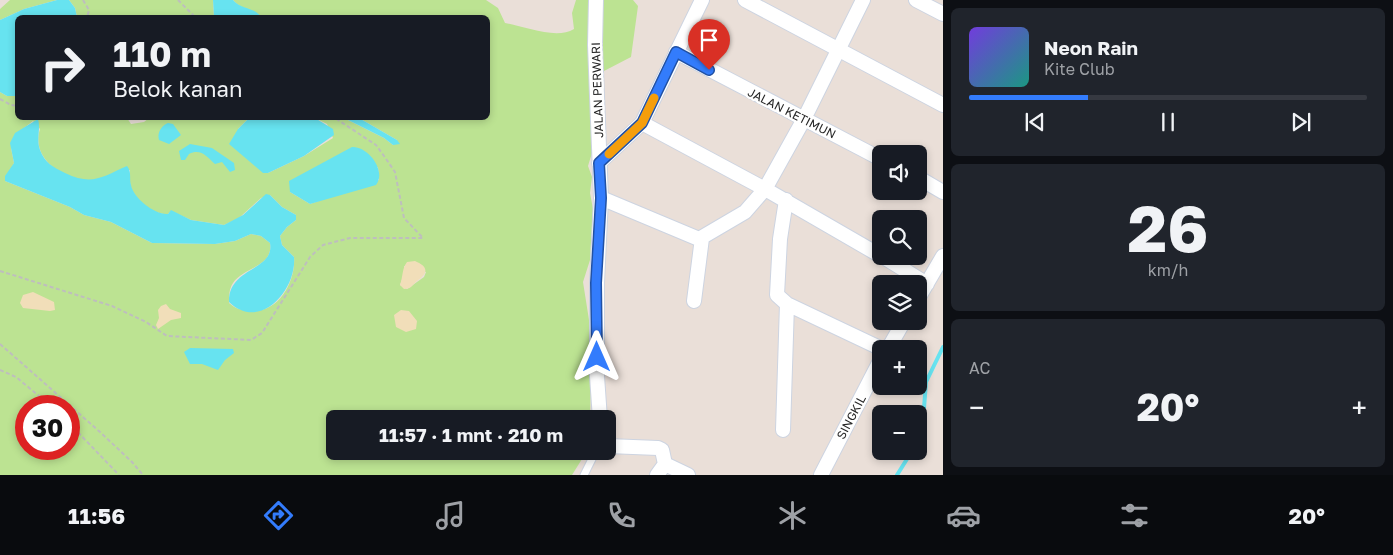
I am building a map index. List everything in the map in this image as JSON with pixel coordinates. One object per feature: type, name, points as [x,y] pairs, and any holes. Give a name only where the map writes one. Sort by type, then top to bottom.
[{"type":"street","name":"JALAN PERWARI","points":[[596,0],[594,45],[601,198],[596,283],[599,410]]},
{"type":"street","points":[[599,163],[642,123],[702,0]]},
{"type":"street","points":[[744,0],[943,105]]},
{"type":"street","points":[[601,198],[696,238],[702,238],[745,212],[765,189],[804,118],[863,0]]},
{"type":"street","points":[[916,0],[943,14]]},
{"type":"street","name":"JALAN KETIMUN","points":[[676,52],[872,154]]},
{"type":"street","points":[[642,123],[786,200],[872,250]]},
{"type":"street","points":[[927,183],[943,192]]},
{"type":"street","points":[[786,200],[776,288],[777,295],[787,304],[872,344]]},
{"type":"street","points":[[694,301],[702,238]]},
{"type":"street","points":[[927,284],[942,259]]},
{"type":"street","points":[[896,265],[913,275]]},
{"type":"street","points":[[783,430],[787,304]]},
{"type":"street","name":"SINGKIL","points":[[821,475],[872,376]]},
{"type":"street","points":[[616,446],[658,448],[662,450],[661,470],[688,475]]},
{"type":"lane","points":[[584,475],[592,460]]},
{"type":"path","points":[[83,0],[89,10],[88,15]]},
{"type":"path","points":[[178,0],[193,15]]},
{"type":"path","points":[[0,99],[15,106]]},
{"type":"path","points":[[0,271],[112,306],[146,322],[167,336],[251,340],[262,333],[310,257],[324,245],[350,238],[421,240],[424,237],[404,218],[395,172],[376,145],[338,120]]},
{"type":"path","points":[[0,344],[100,432],[143,475]]},
{"type":"path","points":[[0,370],[16,377],[38,395]]},
{"type":"path","points":[[80,434],[119,475]]},
{"type":"green space","points":[[10,0],[57,0],[24,9],[0,20],[0,9]]},
{"type":"green space","points":[[69,0],[213,0],[214,15],[77,15],[75,8]]},
{"type":"green space","points":[[233,0],[486,0],[498,8],[505,23],[549,33],[558,33],[574,29],[572,13],[576,0],[633,0],[638,6],[631,57],[604,71],[590,105],[595,121],[595,143],[588,166],[592,177],[590,193],[593,209],[590,260],[583,282],[592,339],[588,361],[591,377],[590,410],[326,410],[326,460],[581,460],[572,475],[0,475],[0,92],[7,96],[15,96],[15,120],[128,120],[131,124],[146,120],[247,120],[238,129],[268,173],[304,156],[333,138],[327,124],[319,120],[348,120],[384,138],[393,145],[397,140],[362,120],[490,120],[490,15],[259,15]],"holes":[[[33,121],[40,129],[38,140],[40,150],[53,167],[62,173],[83,180],[103,178],[120,171],[130,170],[130,185],[135,195],[147,207],[163,214],[168,214],[171,211],[191,220],[224,225],[239,218],[261,198],[270,195],[282,207],[296,215],[296,220],[280,236],[282,245],[294,257],[292,276],[283,294],[277,302],[260,311],[241,310],[229,303],[229,295],[233,283],[244,273],[263,262],[270,251],[270,243],[261,236],[251,234],[235,241],[215,244],[152,243],[111,222],[84,215],[70,207],[5,181],[14,163],[11,148],[24,128]],[[378,167],[379,180],[310,204],[290,192]],[[404,266],[426,272],[424,277],[407,289],[400,285],[404,274]]]},
{"type":"sand","points":[[415,261],[425,268],[425,273],[410,288],[404,289],[400,285],[404,267],[407,262]]},
{"type":"sand","points":[[33,292],[54,302],[55,310],[23,308],[20,303],[23,295]]},
{"type":"sand","points":[[166,304],[170,309],[181,313],[181,318],[171,320],[158,329],[156,325],[159,318],[158,310]]},
{"type":"sand","points":[[401,310],[409,311],[417,321],[416,329],[406,332],[396,327],[394,315]]},
{"type":"water","points":[[57,0],[69,0],[75,8],[77,15],[15,15],[15,96],[7,96],[0,92],[0,20],[24,9]]},
{"type":"water","points":[[213,0],[233,0],[259,15],[214,15]]},
{"type":"water","points":[[38,120],[39,146],[44,158],[61,171],[74,177],[83,179],[97,178],[127,166],[129,168],[131,185],[136,195],[145,205],[163,214],[168,214],[171,210],[191,220],[224,225],[243,215],[266,194],[270,195],[282,207],[296,215],[296,220],[280,236],[282,245],[294,257],[293,270],[283,294],[264,310],[253,312],[241,310],[229,302],[231,291],[236,282],[266,259],[270,252],[270,243],[261,236],[251,234],[235,241],[215,244],[152,243],[111,222],[84,215],[70,207],[5,181],[5,176],[14,163],[10,143],[15,133]]},
{"type":"water","points":[[247,120],[318,120],[333,129],[334,135],[304,156],[268,173],[263,173],[229,144],[238,129]]},
{"type":"water","points":[[348,120],[362,120],[397,140],[400,144],[393,145],[384,138]]},
{"type":"water","points":[[168,123],[173,124],[181,135],[169,144],[159,140],[160,130]]},
{"type":"water","points":[[190,144],[212,148],[234,163],[235,170],[230,172],[222,162],[215,164],[204,154],[197,152],[189,154],[185,160],[181,160],[179,151]]},
{"type":"water","points":[[352,147],[364,151],[374,160],[379,173],[376,185],[310,204],[290,192],[289,181]]},
{"type":"water","points":[[190,348],[233,349],[234,353],[225,360],[218,370],[202,364],[190,364],[184,352]]},
{"type":"waterway","points":[[924,405],[926,382],[943,347]]},
{"type":"waterway","points":[[897,475],[906,460]]},
{"type":"slow traffic","points":[[609,154],[642,123],[654,98]]},
{"type":"route","points":[[597,357],[596,283],[601,198],[599,163],[642,123],[676,52],[709,70]]}]
